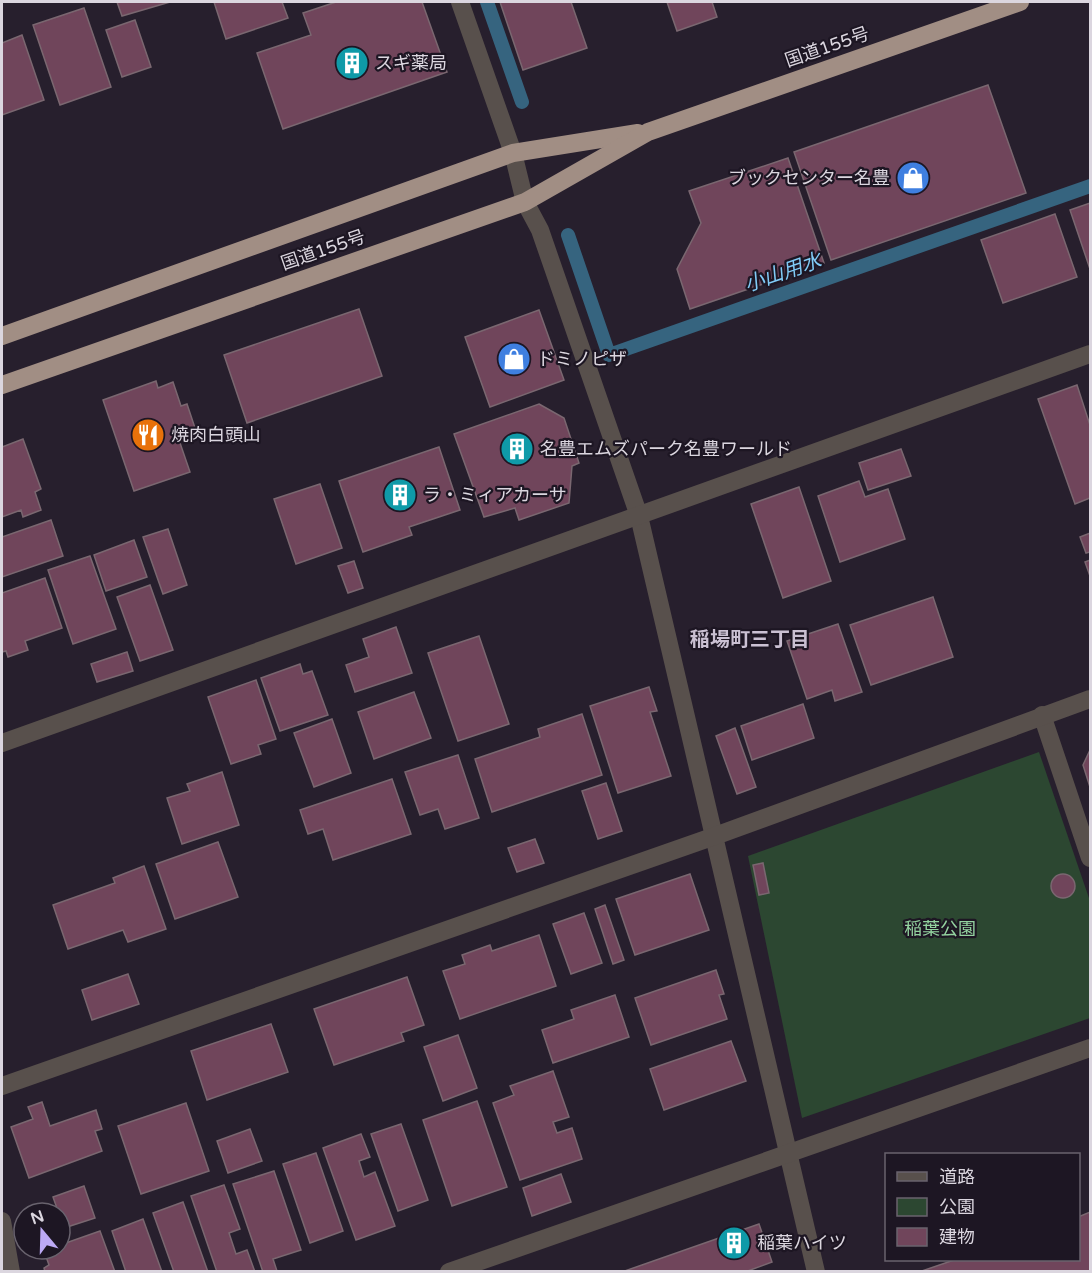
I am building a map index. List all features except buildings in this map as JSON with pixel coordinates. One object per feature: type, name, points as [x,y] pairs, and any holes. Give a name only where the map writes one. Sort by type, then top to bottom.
[{"type":"highway","name":"国道155号","points":[[2,385],[525,202],[648,132],[1020,2]]},
{"type":"highway","name":"国道155号","points":[[2,336],[513,153],[648,132]]},
{"type":"street","points":[[459,2],[513,153],[525,202],[540,230],[639,516],[816,1272]]},
{"type":"street","points":[[2,743],[1090,354]]},
{"type":"street","points":[[2,1086],[715,836],[1090,699]]},
{"type":"street","points":[[1042,716],[1090,858]]},
{"type":"street","points":[[449,1272],[1090,1048]]},
{"type":"street","points":[[2,1221],[11,1272]]},
{"type":"green space","name":"稲葉公園","points":[[1039,752],[1090,901],[1090,1018],[802,1118],[748,856]]},
{"type":"waterway","name":"小山用水","points":[[487,2],[522,102]]},
{"type":"waterway","name":"小山用水","points":[[568,235],[609,355],[1090,186]]},
{"type":"place","name":"スギ薬局","points":[[352,63]]},
{"type":"place","name":"ブックセンター名豊","points":[[913,178]]},
{"type":"place","name":"ドミノピザ","points":[[514,359]]},
{"type":"place","name":"焼肉白頭山","points":[[148,435]]},
{"type":"place","name":"名豊エムズパーク名豊ワールド","points":[[517,449]]},
{"type":"place","name":"ラ・ミィアカーサ","points":[[400,495]]},
{"type":"place","name":"稲葉ハイツ","points":[[734,1243]]},
{"type":"district","name":"稲場町三丁目","points":[[750,640]]}]
